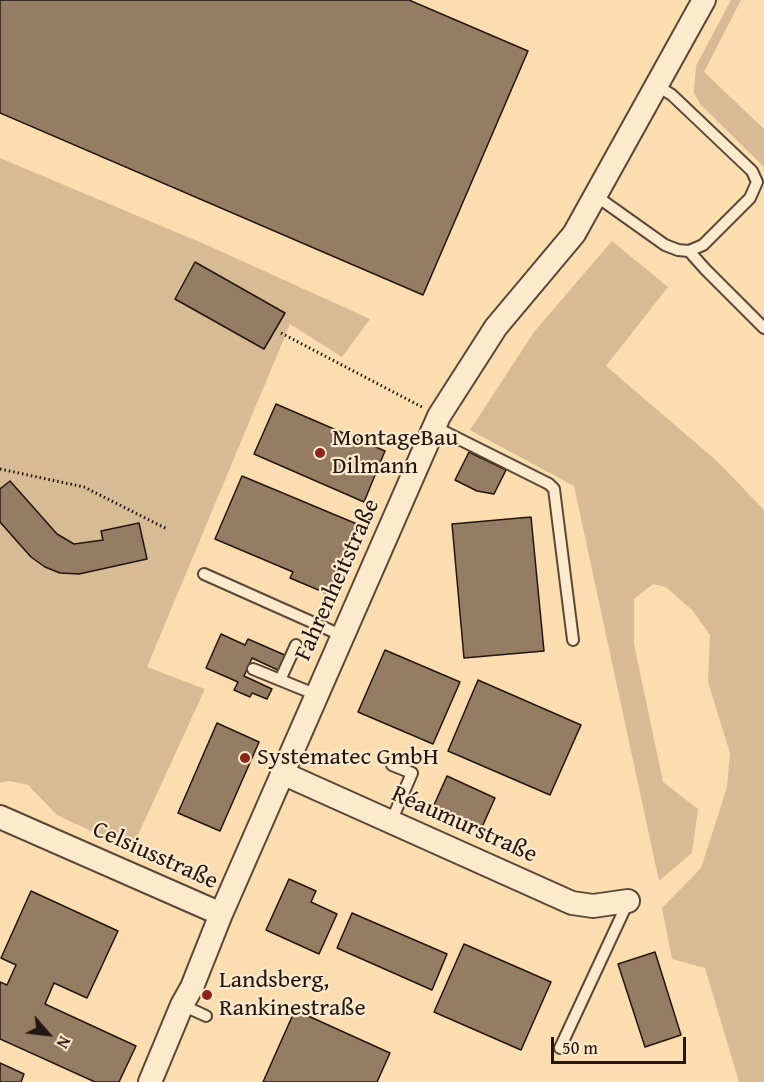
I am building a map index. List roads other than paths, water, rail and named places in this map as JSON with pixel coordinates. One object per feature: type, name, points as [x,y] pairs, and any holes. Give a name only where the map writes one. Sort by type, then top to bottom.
[{"type":"street","name":"Fahrenheitstraße","points":[[221,914],[437,422],[495,327],[574,234],[704,0]]},
{"type":"street","name":"Réaumurstraße","points":[[282,773],[572,903],[593,906],[628,902]]},
{"type":"street","name":"Celsiusstraße","points":[[0,817],[221,914],[150,1082]]},
{"type":"lane","points":[[596,196],[665,245],[689,251],[703,245],[750,198],[757,182],[752,171],[672,95],[656,85]]},
{"type":"lane","points":[[689,251],[764,328]]},
{"type":"lane","points":[[437,422],[549,484],[554,489],[573,640]]},
{"type":"lane","points":[[204,574],[343,636]]},
{"type":"lane","points":[[280,680],[296,645]]},
{"type":"lane","points":[[253,669],[316,695]]},
{"type":"lane","points":[[391,822],[412,773],[392,765]]},
{"type":"lane","points":[[560,1048],[628,902]]},
{"type":"lane","points":[[182,1005],[206,1016]]},
{"type":"place","name":"MontageBau Dilmann","points":[[320,453]]},
{"type":"place","name":"Systematec GmbH","points":[[245,758]]},
{"type":"place","name":"Landsberg, Rankinestraße","points":[[207,995]]}]
